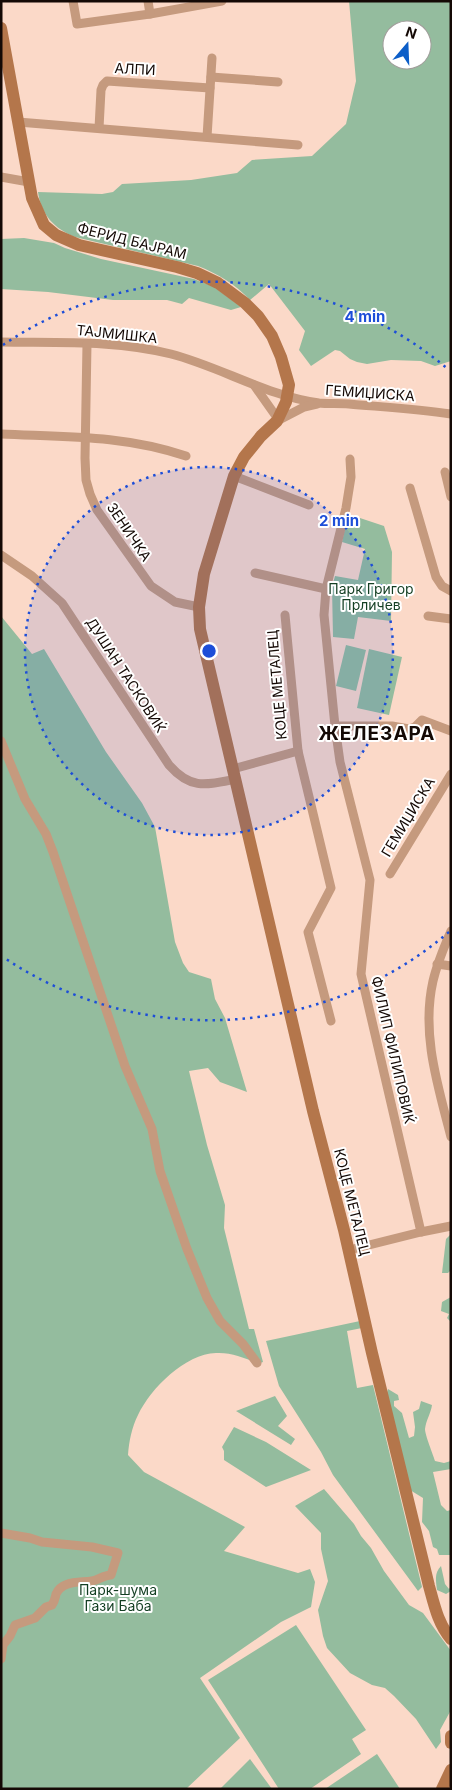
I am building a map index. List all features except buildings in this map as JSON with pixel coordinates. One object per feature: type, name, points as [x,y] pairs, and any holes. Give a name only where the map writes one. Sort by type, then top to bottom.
[{"type":"street","points":[[73,1],[77,24],[150,14],[222,1]]},
{"type":"street","points":[[148,1],[150,14]]},
{"type":"street","name":"ФЕРИД БАЈРАМ","points":[[1,28],[5,67],[18,122],[32,198],[44,225],[56,235],[79,245],[197,273],[224,287],[258,316],[272,336],[281,357],[289,385],[288,395]]},
{"type":"street","points":[[207,137],[212,58]]},
{"type":"street","points":[[210,77],[278,82]]},
{"type":"street","name":"АЛПИ","points":[[99,128],[101,90],[106,82],[210,88]]},
{"type":"street","points":[[18,122],[298,145]]},
{"type":"street","points":[[1,177],[29,182]]},
{"type":"street","name":"ТАЈМИШКА","points":[[1,342],[133,347],[171,354],[216,369],[254,385],[288,395]]},
{"type":"street","name":"ЗЕНИЧКА","points":[[87,344],[86,480],[97,510],[152,586],[174,602],[199,607]]},
{"type":"street","points":[[254,385],[278,420]]},
{"type":"street","name":"ГЕМИЏИСКА","points":[[288,395],[319,403],[355,404],[451,414]]},
{"type":"street","name":"КОЦЕ МЕТАЛЕЦ","points":[[278,420],[288,395]]},
{"type":"street","name":"КОЦЕ МЕТАЛЕЦ","points":[[319,403],[304,407],[278,420],[261,436],[244,457],[234,476],[209,553],[199,607],[200,629],[313,1111],[349,1250],[429,1586],[443,1627],[451,1639]]},
{"type":"street","points":[[1,434],[127,441],[153,446],[186,456]]},
{"type":"street","name":"ФИЛИП ФИЛИПОВИЌ","points":[[350,459],[351,478],[346,508],[326,589],[324,615],[340,762],[370,880],[361,974],[421,1232]]},
{"type":"street","points":[[445,472],[451,497]]},
{"type":"street","points":[[234,476],[308,505]]},
{"type":"street","points":[[410,488],[436,577],[442,586],[451,591]]},
{"type":"street","name":"ДУШАН ТАСКОВИЌ","points":[[1,555],[32,576],[62,603],[169,766],[178,776],[190,783],[198,784],[235,774]]},
{"type":"street","points":[[255,573],[326,589]]},
{"type":"street","name":"КОЦЕ МЕТАЛЕЦ","points":[[285,615],[298,751],[331,888],[308,932],[331,1021]]},
{"type":"street","points":[[428,616],[451,619]]},
{"type":"street","points":[[335,726],[392,726],[409,729],[415,727],[422,720],[451,731]]},
{"type":"street","points":[[1,741],[25,799],[46,834],[125,1066],[152,1129],[160,1171],[178,1226],[207,1298],[224,1328],[246,1348],[257,1363]]},
{"type":"street","name":"КОЦЕ МЕТАЛЕЦ","points":[[235,774],[298,751]]},
{"type":"street","name":"ГЕМИЏИСКА","points":[[390,874],[451,774]]},
{"type":"street","points":[[451,930],[437,964],[431,996],[429,1027],[432,1062],[451,1136]]},
{"type":"street","points":[[437,964],[451,966]]},
{"type":"street","points":[[349,1250],[451,1226]]},
{"type":"street","points":[[1,1533],[42,1542],[92,1547],[118,1553],[110,1575],[104,1575],[93,1581],[65,1585],[56,1594],[52,1605],[46,1607],[35,1618],[14,1625],[10,1636],[3,1645],[1,1659]]},
{"type":"street","points":[[451,1736],[451,1743]]},
{"type":"street","points":[[442,1789],[451,1770]]},
{"type":"green space","points":[[349,1],[451,1],[451,361],[435,366],[421,361],[391,360],[367,364],[350,359],[340,351],[335,350],[311,366],[299,350],[305,331],[269,284],[250,300],[226,280],[198,266],[75,237],[61,230],[50,220],[42,208],[38,192],[102,194],[113,192],[122,184],[191,180],[237,173],[252,160],[312,156],[346,124],[356,81]]},
{"type":"green space","points":[[24,238],[54,243],[101,259],[194,279],[214,287],[241,307],[231,310],[189,298],[182,304],[167,300],[113,300],[48,292],[1,289],[1,239]]},
{"type":"green space","name":"Парк Григор Прличев","points":[[348,514],[384,526],[392,552],[391,621],[358,617],[354,639],[333,637],[332,587],[335,576],[358,580],[365,549],[342,542]]},
{"type":"green space","name":"Парк-шума Гази Баба","points":[[1,616],[32,654],[44,649],[106,752],[142,803],[155,827],[175,942],[183,963],[189,972],[211,979],[215,999],[225,1018],[247,1092],[220,1082],[208,1068],[189,1071],[207,1145],[225,1205],[224,1228],[249,1329],[254,1329],[263,1362],[260,1363],[238,1356],[216,1353],[193,1359],[181,1366],[170,1374],[151,1394],[138,1415],[132,1429],[128,1455],[144,1472],[245,1527],[224,1551],[298,1573],[310,1569],[315,1582],[311,1607],[281,1622],[200,1678],[240,1738],[186,1789],[1,1789]]},
{"type":"green space","points":[[346,645],[366,650],[356,691],[336,686]]},
{"type":"green space","points":[[369,649],[402,657],[389,715],[357,708]]},
{"type":"green space","points":[[451,1234],[451,1270],[448,1273],[442,1273],[446,1239]]},
{"type":"green space","points":[[451,1297],[450,1321],[447,1318],[449,1314],[441,1311],[442,1302]]},
{"type":"green space","points":[[360,1321],[362,1328],[347,1331],[357,1388],[373,1385],[422,1587],[418,1591],[333,1475],[321,1452],[279,1386],[266,1341]]},
{"type":"green space","points":[[388,1389],[398,1395],[399,1400],[394,1401],[394,1406],[402,1413],[409,1438],[414,1436],[413,1412],[419,1409],[421,1401],[432,1405],[425,1429],[435,1461],[444,1463],[451,1461],[451,1469],[433,1472],[441,1505],[447,1511],[451,1510],[451,1558],[450,1555],[439,1555],[437,1549],[433,1547],[429,1531],[422,1522],[423,1498],[410,1490],[386,1396]]},
{"type":"green space","points":[[275,1396],[287,1416],[278,1426],[295,1439],[291,1445],[236,1411]]},
{"type":"green space","points":[[234,1427],[266,1442],[311,1470],[266,1487],[224,1460],[222,1447]]},
{"type":"green space","points":[[324,1489],[354,1524],[384,1571],[409,1605],[423,1613],[451,1651],[451,1710],[440,1730],[441,1742],[436,1749],[416,1719],[394,1696],[385,1688],[372,1685],[350,1673],[327,1648],[318,1610],[328,1581],[321,1549],[321,1533],[295,1506]]},
{"type":"green space","points":[[441,1566],[445,1584],[449,1589],[451,1586],[451,1591],[446,1594],[437,1590],[436,1574]]},
{"type":"green space","points":[[296,1625],[366,1730],[352,1739],[361,1754],[310,1789],[279,1789],[208,1680]]},
{"type":"green space","points":[[377,1754],[400,1789],[325,1789]]},
{"type":"green space","points":[[250,1759],[272,1789],[220,1789]]},
{"type":"district","name":"ЖЕЛЕЗАРА","points":[[377,733]]}]
